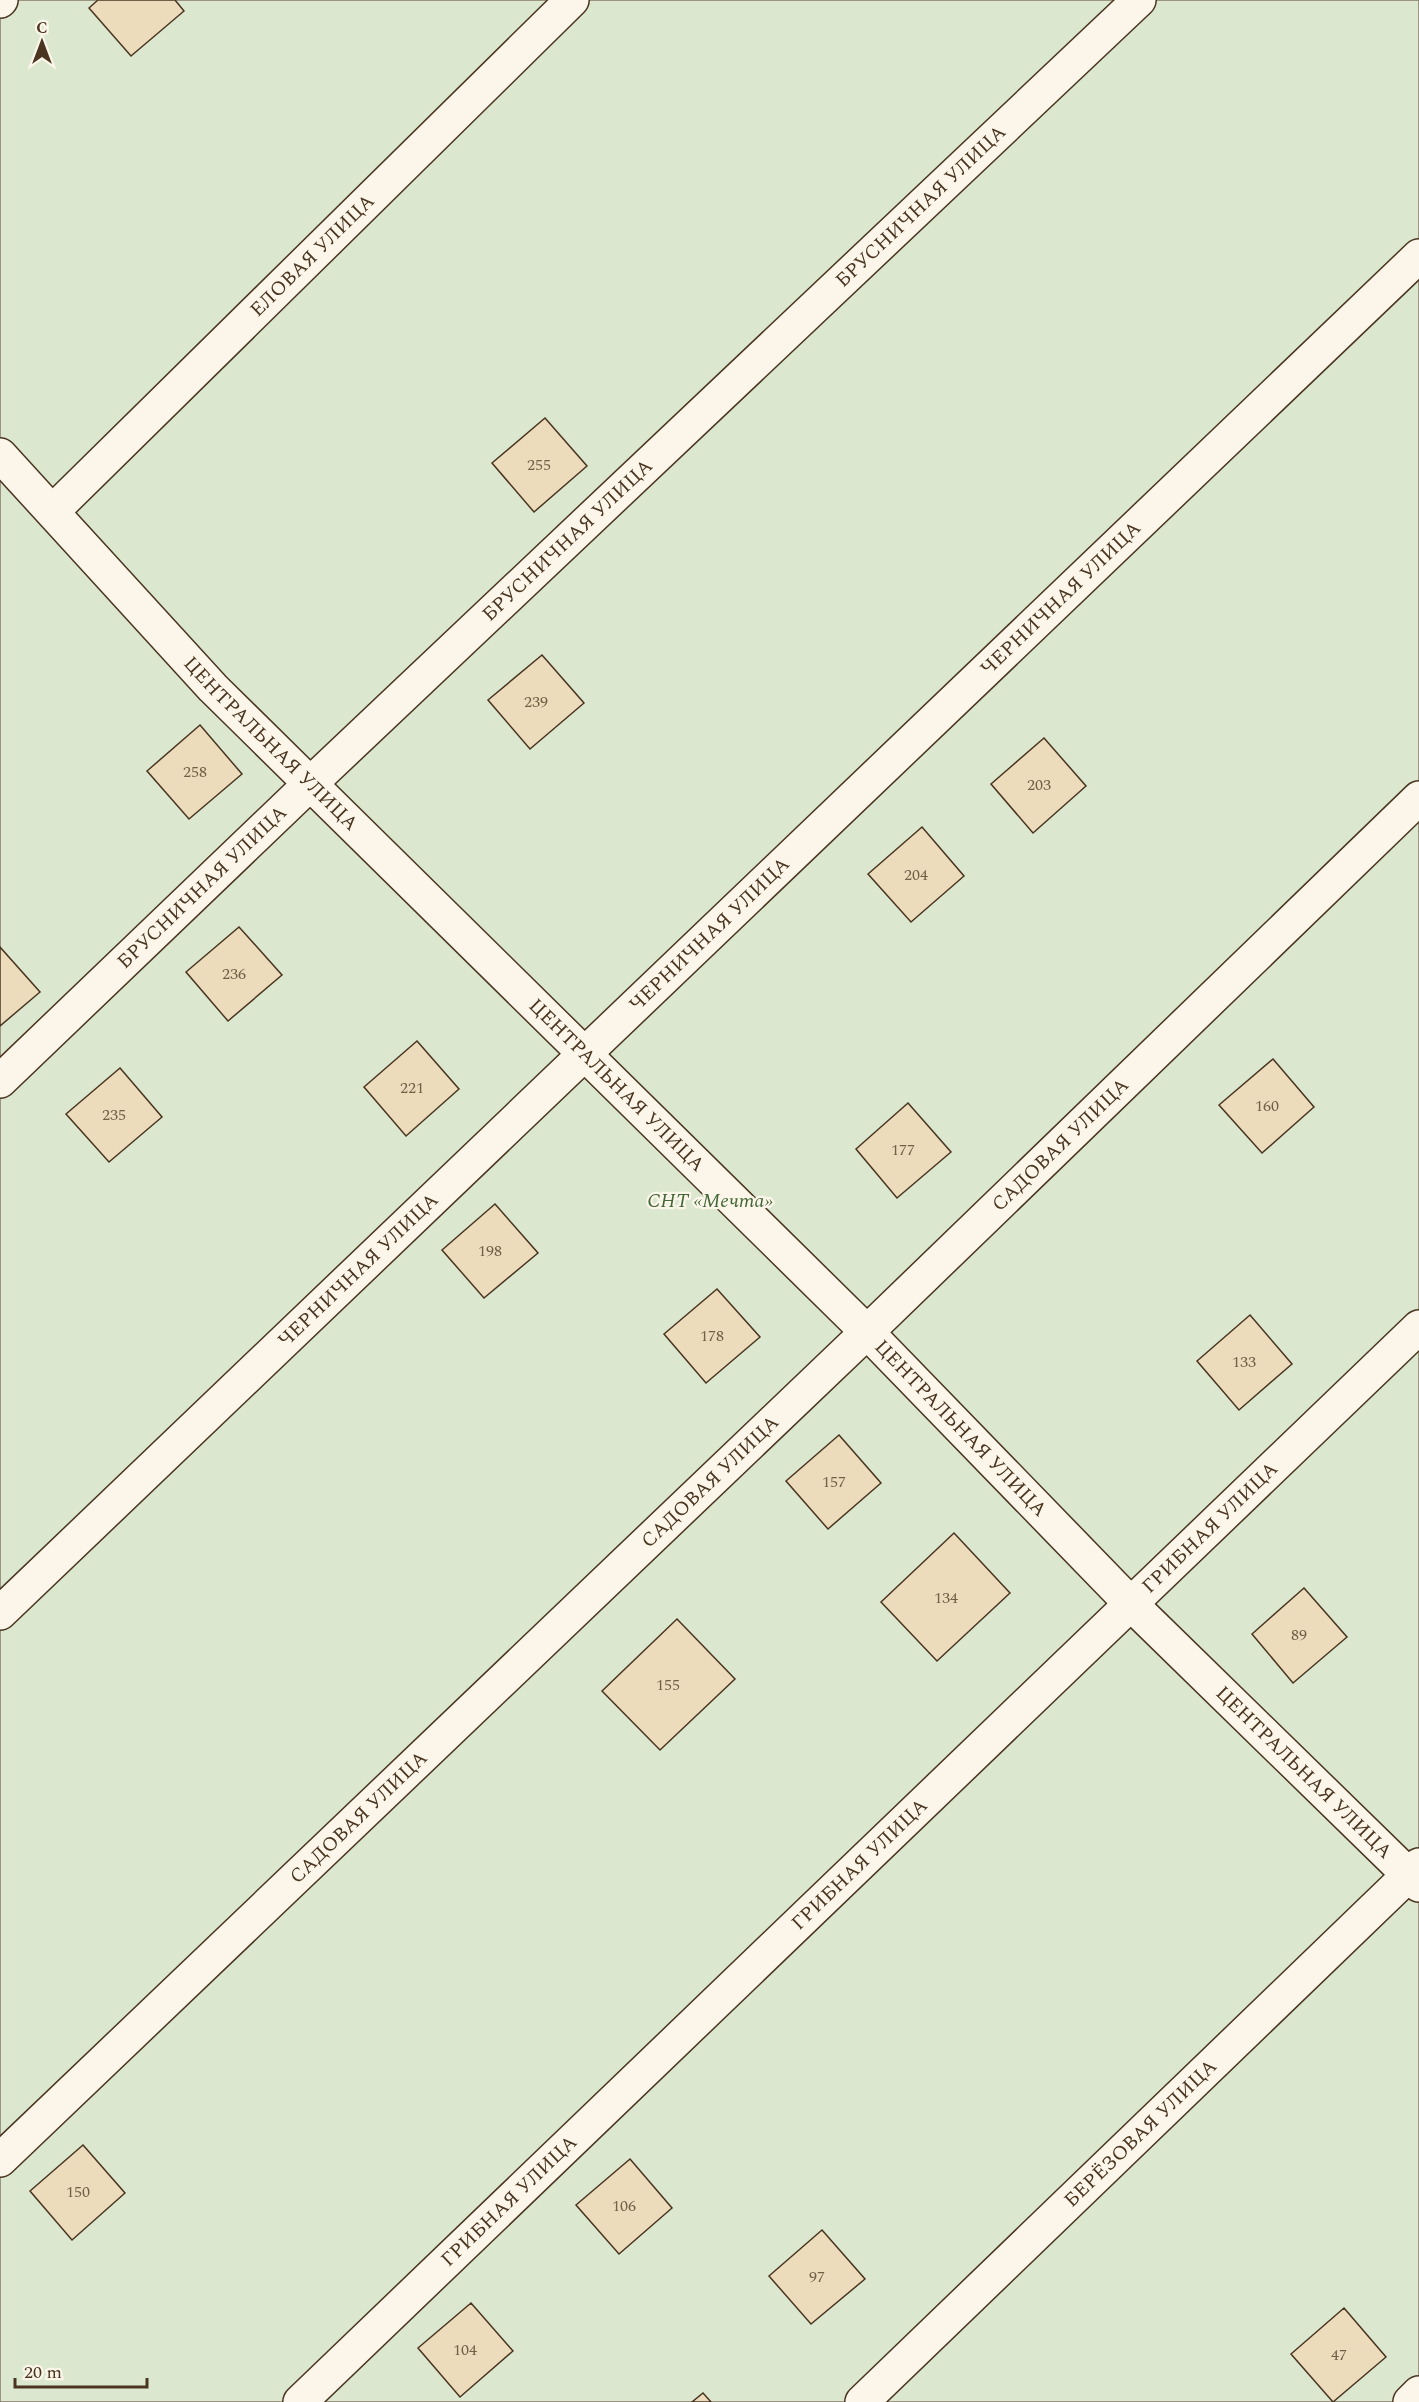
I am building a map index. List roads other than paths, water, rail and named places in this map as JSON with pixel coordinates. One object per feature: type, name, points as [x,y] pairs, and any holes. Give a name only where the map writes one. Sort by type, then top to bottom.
[{"type":"street","name":"ЕЛОВАЯ УЛИЦА","points":[[53,511],[573,0]]},
{"type":"street","name":"БРУСНИЧНАЯ УЛИЦА","points":[[0,1081],[311,783],[1139,0]]},
{"type":"street","name":"ЧЕРНИЧНАЯ УЛИЦА","points":[[0,1612],[1419,256]]},
{"type":"street","name":"ЦЕНТРАЛЬНАЯ УЛИЦА","points":[[0,455],[213,688],[867,1332],[1131,1604],[1416,1875]]},
{"type":"street","name":"САДОВАЯ УЛИЦА","points":[[0,2160],[867,1332],[1419,798]]},
{"type":"street","name":"ГРИБНАЯ УЛИЦА","points":[[300,2402],[1419,1327]]},
{"type":"street","name":"БЕРЁЗОВАЯ УЛИЦА","points":[[862,2402],[1416,1875]]},
{"type":"street","points":[[1410,2402],[1419,2393]]},
{"type":"park label","name":"СНТ «Мечта»","points":[[710,1201]]}]
